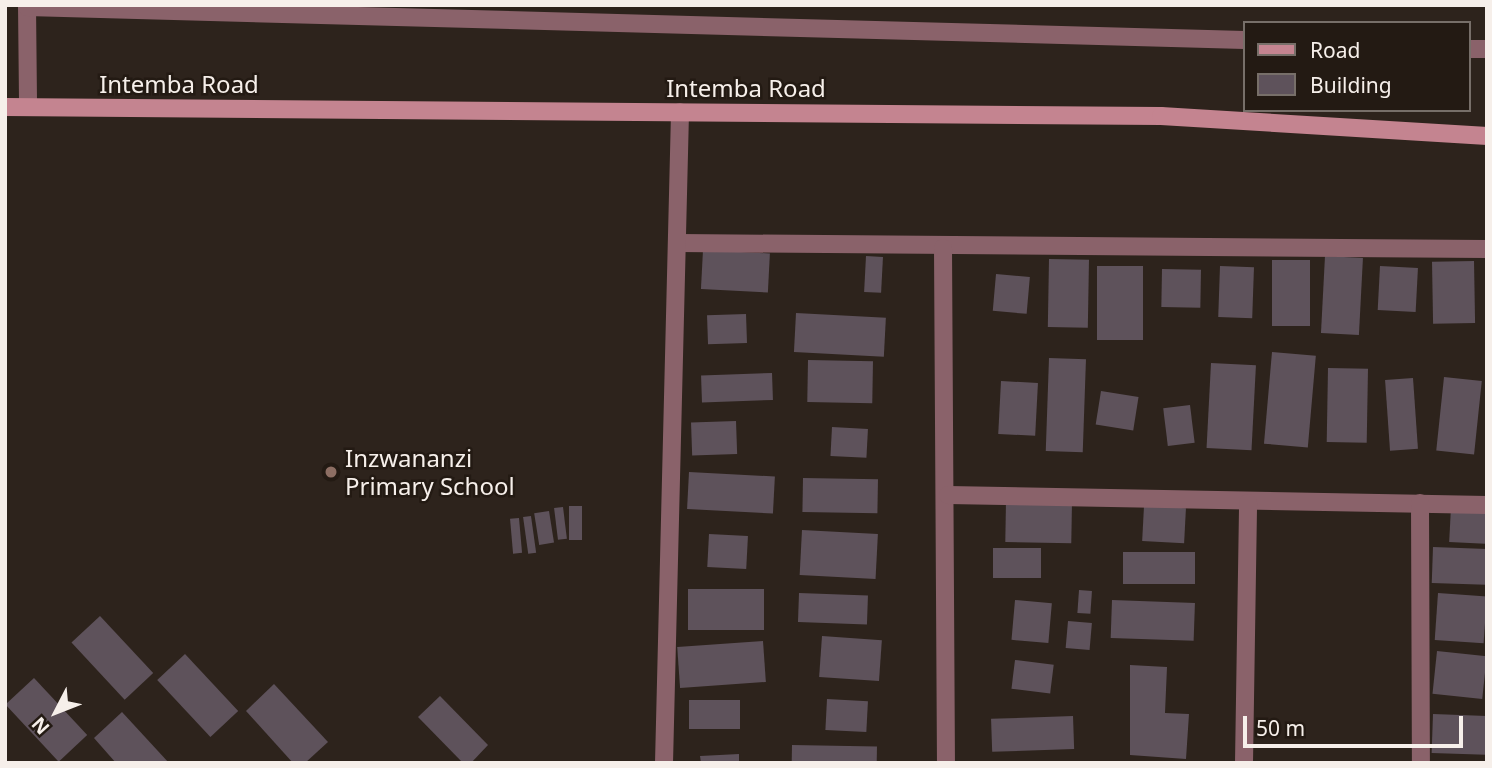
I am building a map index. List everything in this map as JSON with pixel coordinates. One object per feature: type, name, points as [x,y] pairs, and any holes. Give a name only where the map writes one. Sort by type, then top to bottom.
[{"type":"street","points":[[28,107],[27,6],[794,14],[1244,40]]},
{"type":"street","name":"Intemba Road","points":[[5,107],[1161,116],[1487,135]]},
{"type":"street","points":[[664,763],[679,243],[680,112]]},
{"type":"street","points":[[679,243],[943,248],[1487,249]]},
{"type":"street","points":[[943,248],[948,495],[946,763]]},
{"type":"street","points":[[948,495],[1248,503],[1487,505]]},
{"type":"street","points":[[1244,763],[1248,503]]},
{"type":"street","points":[[1420,503],[1421,763]]},
{"type":"building","points":[[703,250],[770,254],[768,292],[701,289]]},
{"type":"building","points":[[866,256],[883,257],[881,293],[864,292]]},
{"type":"building","points":[[1325,256],[1363,258],[1359,335],[1321,333]]},
{"type":"building","points":[[1049,259],[1089,260],[1088,328],[1048,327]]},
{"type":"building","points":[[1272,260],[1310,260],[1310,326],[1272,326]]},
{"type":"building","points":[[1474,261],[1475,323],[1433,324],[1432,262]]},
{"type":"building","points":[[1097,266],[1143,266],[1143,340],[1097,340]]},
{"type":"building","points":[[1220,266],[1254,267],[1252,318],[1218,317]]},
{"type":"building","points":[[1380,266],[1418,268],[1416,312],[1378,310]]},
{"type":"building","points":[[1162,269],[1201,270],[1200,308],[1161,307]]},
{"type":"building","points":[[996,274],[1030,277],[1027,314],[993,311]]},
{"type":"building","points":[[796,313],[886,318],[884,357],[794,352]]},
{"type":"building","points":[[746,314],[747,343],[708,344],[707,315]]},
{"type":"building","points":[[1272,352],[1316,356],[1308,447],[1264,444]]},
{"type":"building","points":[[1049,358],[1086,359],[1083,452],[1046,451]]},
{"type":"building","points":[[808,360],[873,361],[872,403],[807,402]]},
{"type":"building","points":[[1211,363],[1256,365],[1251,450],[1207,448]]},
{"type":"building","points":[[1328,368],[1368,369],[1367,443],[1327,442]]},
{"type":"building","points":[[772,373],[773,400],[702,402],[701,375]]},
{"type":"building","points":[[1444,377],[1482,381],[1474,455],[1436,451]]},
{"type":"building","points":[[1413,378],[1418,449],[1390,451],[1385,380]]},
{"type":"building","points":[[1001,381],[1038,383],[1035,436],[998,434]]},
{"type":"building","points":[[1101,391],[1139,397],[1133,431],[1096,425]]},
{"type":"building","points":[[1190,405],[1195,443],[1168,446],[1163,408]]},
{"type":"building","points":[[736,421],[737,454],[692,456],[691,423]]},
{"type":"building","points":[[832,427],[868,429],[866,458],[830,456]]},
{"type":"building","points":[[689,472],[775,477],[773,513],[687,509]]},
{"type":"building","points":[[803,478],[878,479],[877,513],[802,512]]},
{"type":"building","points":[[1006,501],[1072,502],[1071,543],[1005,542]]},
{"type":"building","points":[[569,506],[582,506],[582,540],[569,540]]},
{"type":"building","points":[[1144,506],[1186,508],[1184,543],[1142,541]]},
{"type":"building","points":[[563,507],[567,539],[558,540],[554,508]]},
{"type":"building","points":[[1451,507],[1487,509],[1485,544],[1449,542]]},
{"type":"building","points":[[549,511],[554,543],[539,545],[534,513]]},
{"type":"building","points":[[531,516],[536,553],[528,554],[523,517]]},
{"type":"building","points":[[519,518],[522,553],[513,554],[510,519]]},
{"type":"building","points":[[802,530],[878,534],[876,579],[800,575]]},
{"type":"building","points":[[709,534],[748,536],[746,569],[707,567]]},
{"type":"building","points":[[1433,547],[1487,549],[1486,585],[1432,583]]},
{"type":"building","points":[[993,548],[1041,548],[1041,578],[993,578]]},
{"type":"building","points":[[1123,552],[1195,552],[1195,584],[1123,584]]},
{"type":"building","points":[[688,589],[764,589],[764,630],[688,630]]},
{"type":"building","points":[[1079,590],[1092,591],[1090,614],[1077,613]]},
{"type":"building","points":[[799,593],[868,595],[867,624],[798,622]]},
{"type":"building","points":[[1438,593],[1487,596],[1484,643],[1435,640]]},
{"type":"building","points":[[1015,600],[1052,603],[1048,643],[1012,640]]},
{"type":"building","points":[[1112,600],[1195,603],[1194,641],[1111,638]]},
{"type":"building","points":[[100,616],[153,673],[125,700],[71,643]]},
{"type":"building","points":[[1068,621],[1092,623],[1090,650],[1066,648]]},
{"type":"building","points":[[822,636],[882,640],[879,681],[819,677]]},
{"type":"building","points":[[763,641],[766,682],[680,688],[677,647]]},
{"type":"building","points":[[1437,651],[1487,656],[1482,699],[1433,694]]},
{"type":"building","points":[[185,654],[238,711],[210,737],[157,680]]},
{"type":"building","points":[[1015,660],[1054,665],[1050,694],[1011,689]]},
{"type":"building","points":[[1130,665],[1167,667],[1165,713],[1189,714],[1186,759],[1130,755]]},
{"type":"building","points":[[34,678],[87,735],[59,762],[5,705]]},
{"type":"building","points":[[274,684],[328,742],[305,763],[293,763],[246,711]]},
{"type":"building","points":[[440,696],[488,745],[471,763],[463,763],[418,717]]},
{"type":"building","points":[[827,699],[868,701],[866,732],[825,730]]},
{"type":"building","points":[[689,700],[740,700],[740,729],[689,729]]},
{"type":"building","points":[[122,712],[169,763],[116,763],[94,738]]},
{"type":"building","points":[[1433,714],[1487,716],[1486,755],[1432,753]]},
{"type":"building","points":[[1073,716],[1074,749],[992,752],[991,719]]},
{"type":"building","points":[[792,745],[877,746],[877,763],[792,763]]},
{"type":"building","points":[[739,754],[739,763],[701,763],[700,756]]},
{"type":"place","name":"Inzwananzi Primary School","points":[[331,472]]}]
